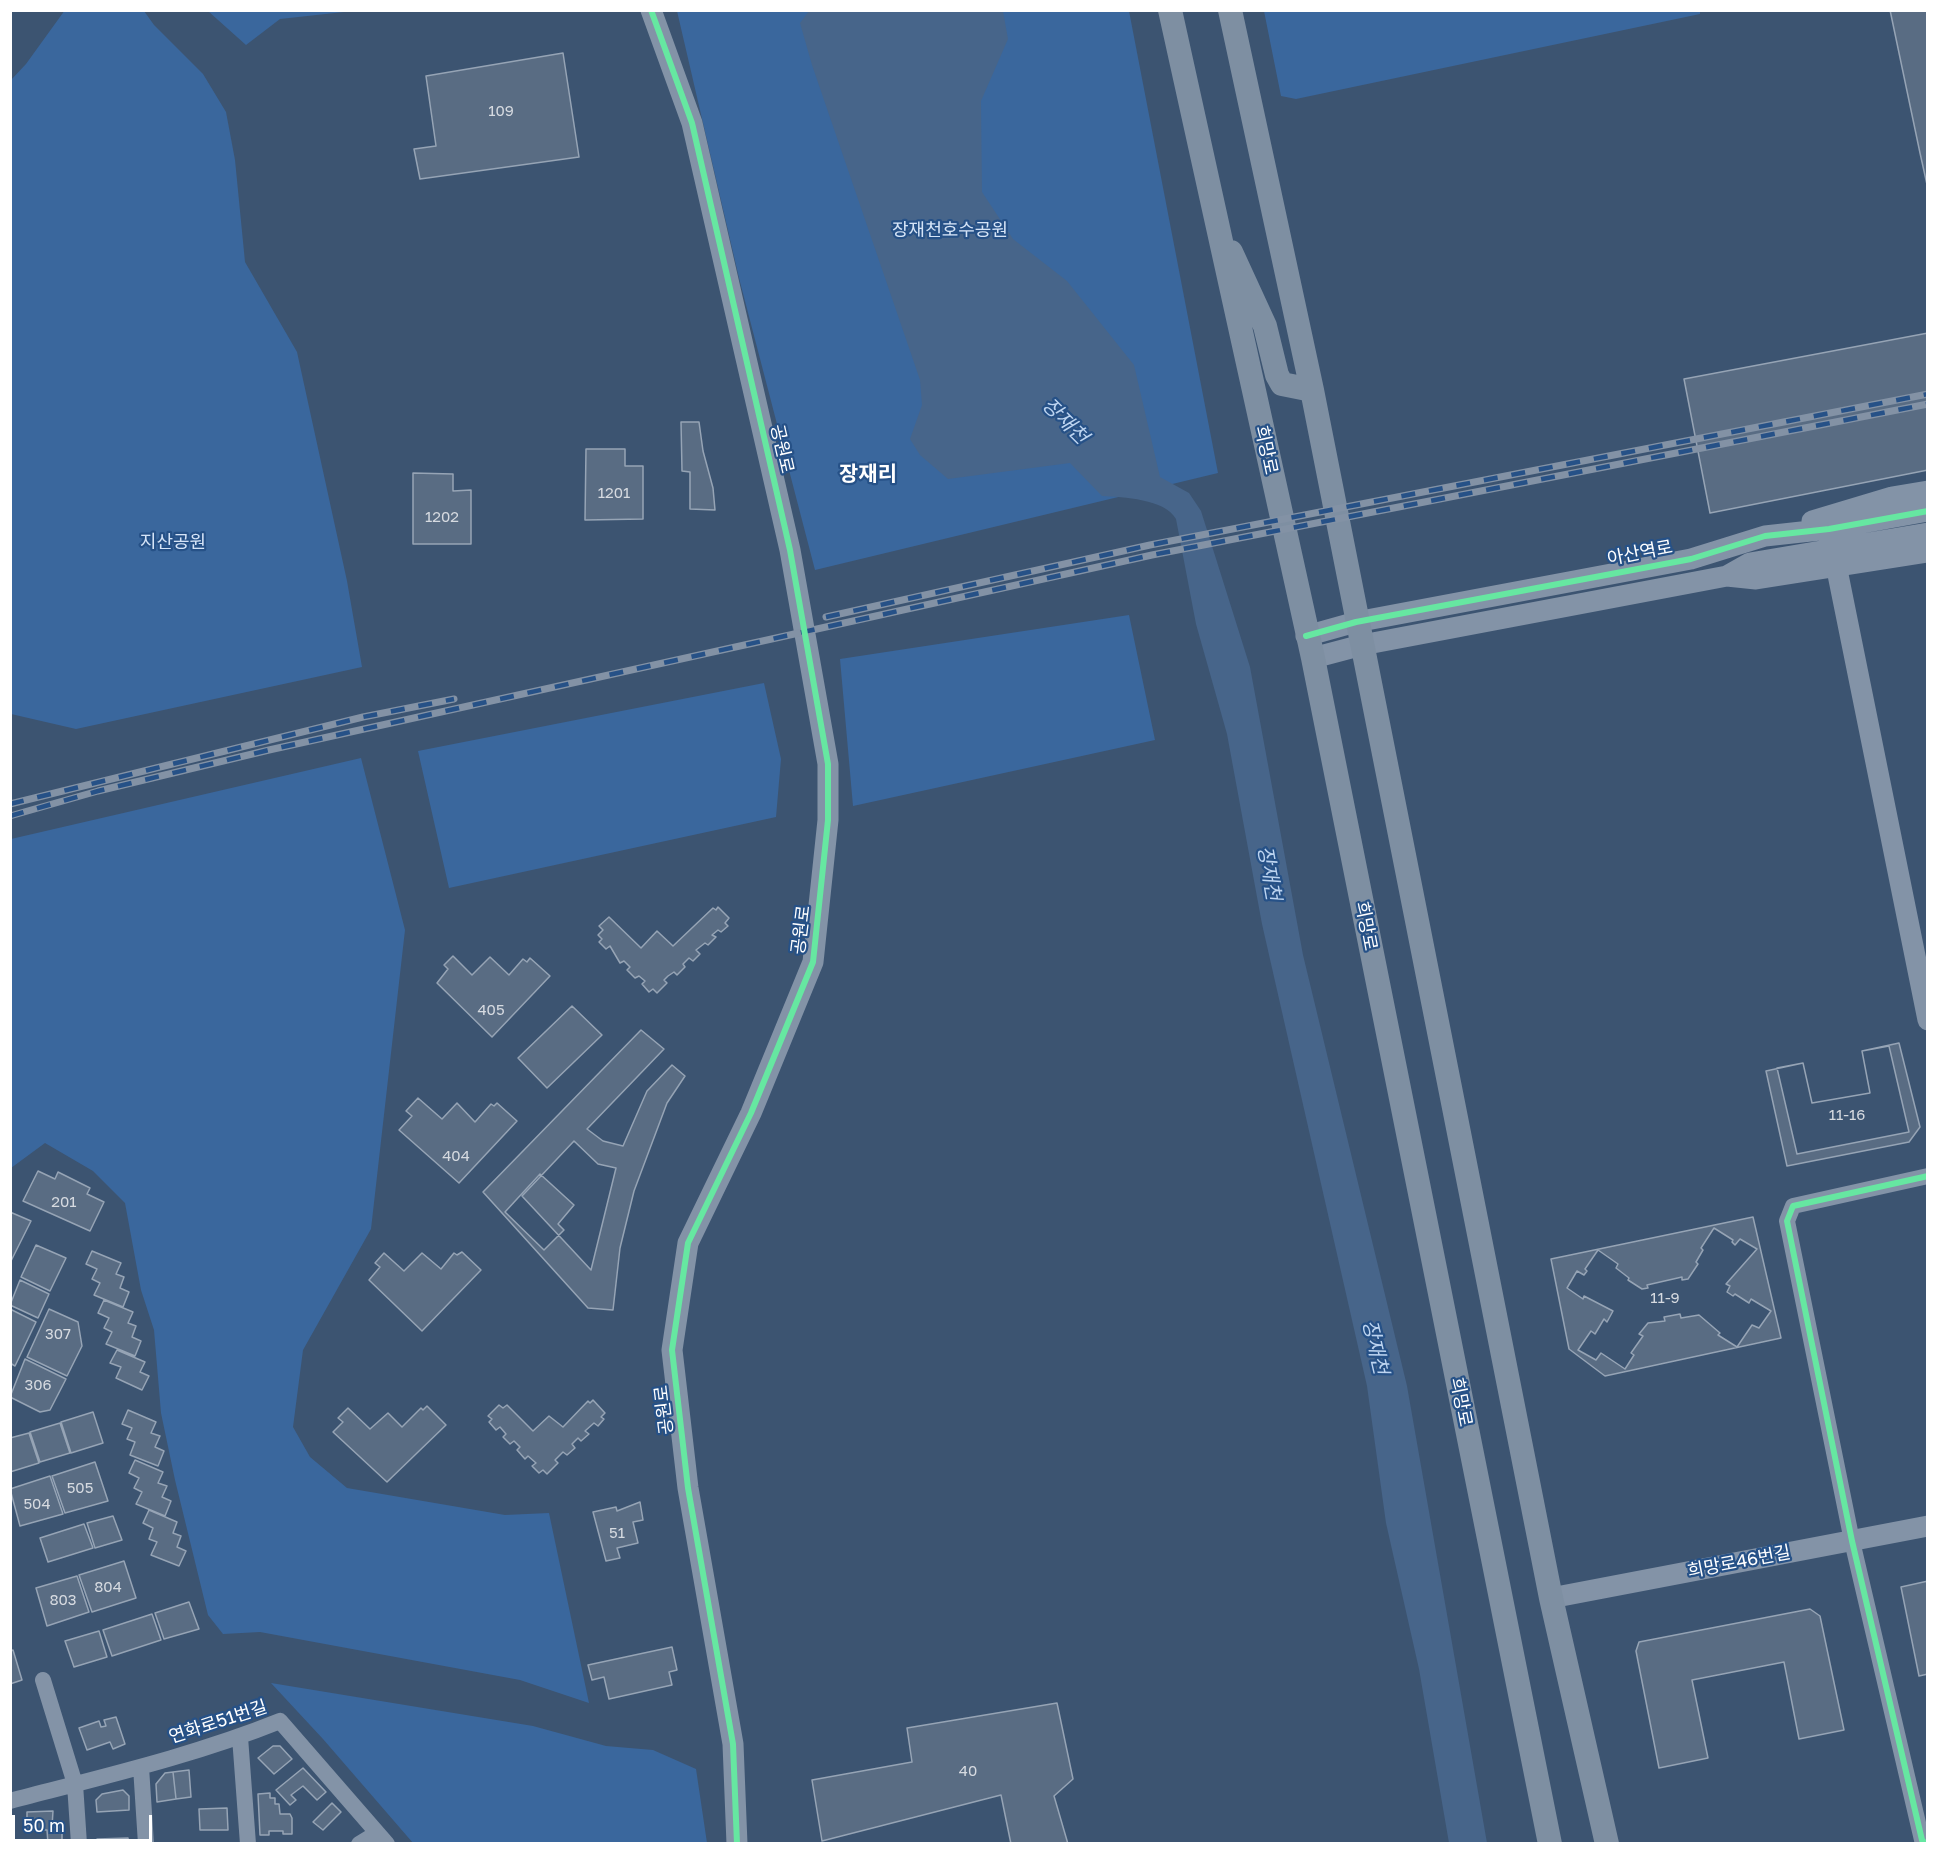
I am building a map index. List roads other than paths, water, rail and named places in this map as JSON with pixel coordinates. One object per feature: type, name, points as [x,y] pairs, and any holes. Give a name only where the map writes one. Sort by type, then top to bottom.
[{"type":"main road","name":"희망로","points":[[1170,10],[1309,647],[1550,1844]]},
{"type":"main road","points":[[1230,10],[1312,390],[1356,622],[1551,1598],[1607,1844]]},
{"type":"main road","points":[[1217,226],[1253,294],[1282,384],[1312,390]]},
{"type":"street","name":"공원로","points":[[651,10],[692,123],[790,550],[828,764],[828,820],[813,962],[751,1113],[688,1243],[672,1350],[688,1488],[733,1744],[737,1844]]},
{"type":"street","points":[[1765,536],[1852,508],[1928,491]]},
{"type":"street","name":"아산역로","points":[[1309,647],[1356,622],[1691,559],[1765,536],[1833,548],[1928,511]]},
{"type":"street","name":"아산역로","points":[[1309,647],[1362,645],[1727,576],[1750,563],[1928,534]]},
{"type":"street","points":[[1928,552],[1833,548],[1928,1020]]},
{"type":"street","points":[[1926,1844],[1922,1840],[1852,1541],[1787,1221],[1793,1206],[1928,1176]]},
{"type":"street","name":"희망로46번길","points":[[1551,1598],[1928,1526]]},
{"type":"street","points":[[43,1680],[75,1784],[79,1844]]},
{"type":"street","name":"연화로51번길","points":[[10,1801],[141,1767],[240,1737],[280,1721],[382,1838]]},
{"type":"street","points":[[240,1737],[248,1844]]},
{"type":"street","points":[[141,1767],[146,1844]]},
{"type":"street","points":[[358,1844],[382,1838]]},
{"type":"water","name":"장재천","points":[[809,11],[1003,11],[1008,39],[981,101],[982,192],[1013,239],[1067,281],[1134,365],[1160,477],[1189,493],[1201,511],[1250,667],[1303,955],[1407,1386],[1487,1843],[1449,1843],[1419,1669],[1386,1523],[1367,1386],[1262,924],[1227,734],[1196,624],[1176,519],[1171,512],[1153,503],[1132,498],[1102,496],[1070,463],[948,479],[920,455],[910,439],[922,405],[920,380],[812,65],[800,23]]},
{"type":"railway","points":[[826,617],[1150,545],[1928,394]]},
{"type":"railway","points":[[10,816],[98,791],[269,750],[1152,555],[1928,404]]},
{"type":"railway","points":[[10,804],[363,717],[454,699]]},
{"type":"district","name":"장재리","points":[[868,474]]},
{"type":"park label","name":"장재천호수공원","points":[[950,230]]},
{"type":"park label","name":"지산공원","points":[[173,542]]}]
